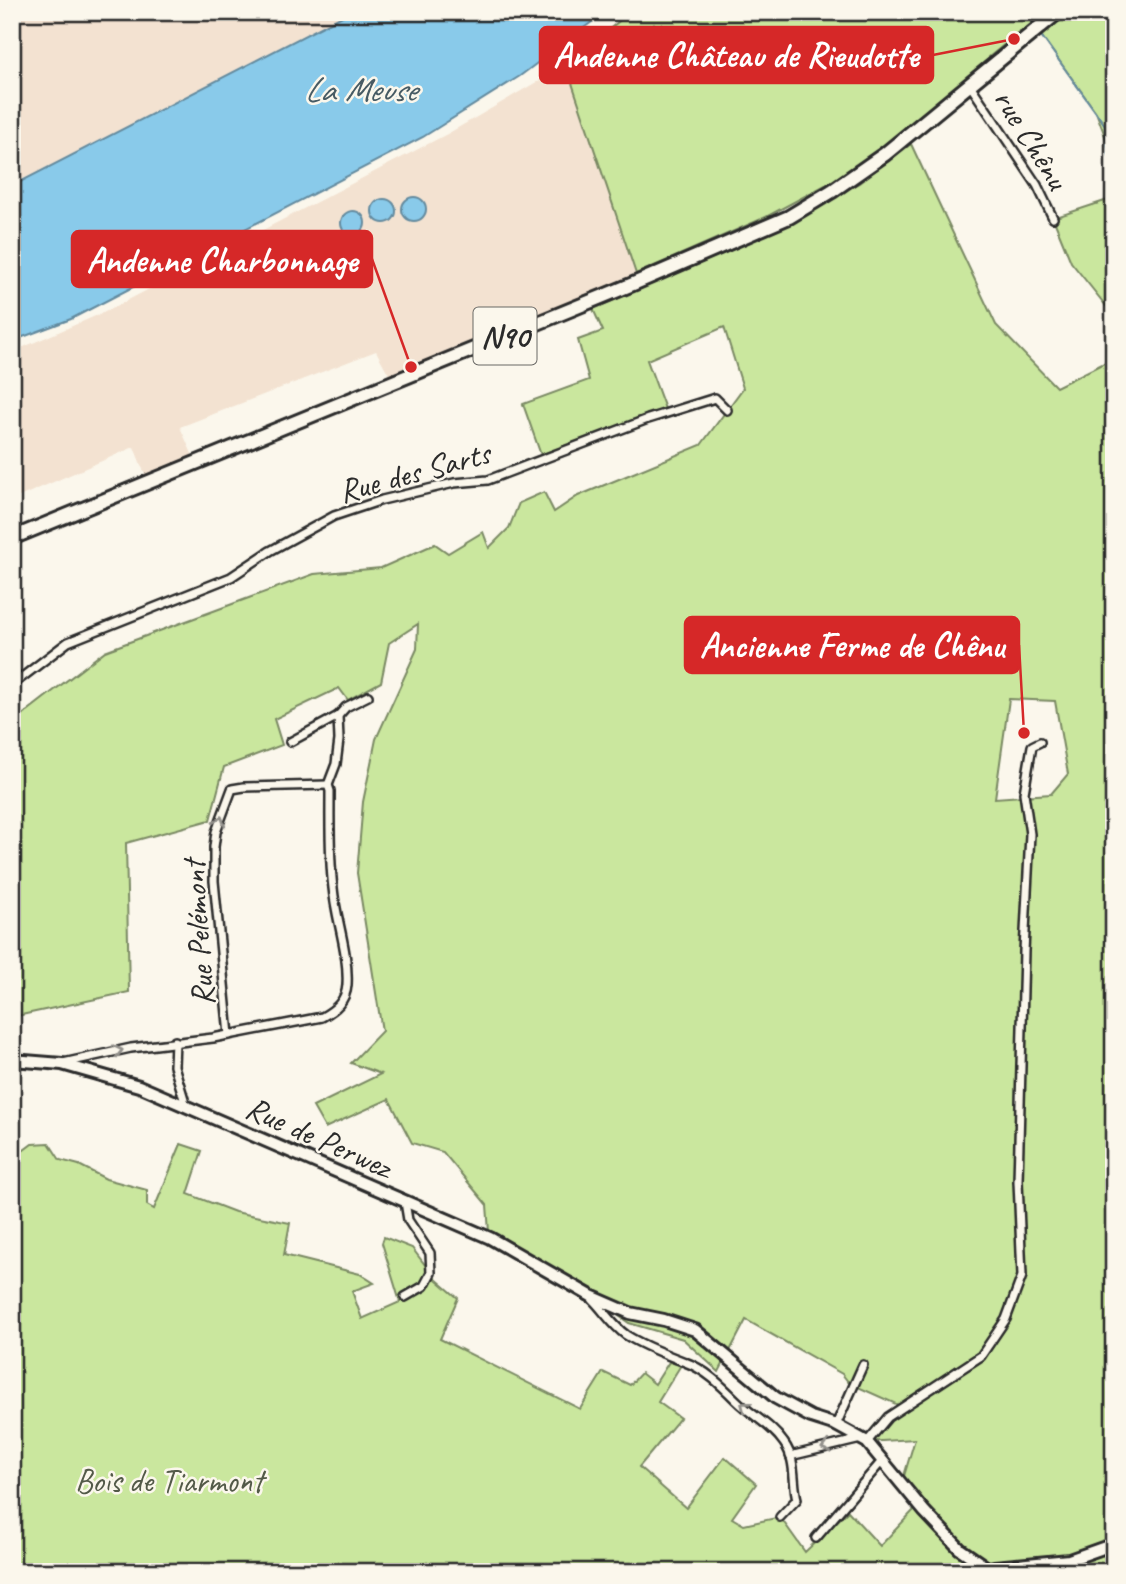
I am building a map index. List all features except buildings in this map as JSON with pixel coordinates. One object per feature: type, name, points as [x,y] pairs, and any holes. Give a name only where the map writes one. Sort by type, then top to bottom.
[{"type":"main road","name":"N90","points":[[12,538],[789,217],[856,175],[1058,12]]},
{"type":"street","name":"rue Chênu","points":[[970,85],[1037,185],[1053,218]]},
{"type":"street","name":"Rue des Sarts","points":[[12,685],[68,642],[231,577],[270,551],[334,516],[382,500],[454,484],[488,480],[648,419],[715,398],[727,410]]},
{"type":"street","points":[[290,742],[338,716],[368,695]]},
{"type":"street","points":[[229,1035],[322,1017],[342,1001],[347,987],[345,952],[332,888],[328,785],[339,740],[338,716]]},
{"type":"street","points":[[790,1456],[864,1440],[888,1417],[981,1356],[1006,1319],[1022,1276],[1018,1181],[1030,834],[1024,793],[1032,746],[1040,742]]},
{"type":"street","name":"Rue Pelémont","points":[[62,1064],[175,1041],[229,1035],[214,881],[214,847],[224,808],[232,789],[328,785]]},
{"type":"street","name":"Rue Pelémont","points":[[175,1041],[174,1066],[184,1105]]},
{"type":"street","name":"Rue de Perwez","points":[[12,1060],[62,1064],[128,1082],[490,1238],[591,1296],[630,1313],[664,1320],[695,1331],[776,1398],[864,1440],[935,1524],[960,1549],[986,1567],[1003,1572]]},
{"type":"street","points":[[405,1202],[408,1220],[430,1254],[431,1273],[424,1286],[405,1297]]},
{"type":"street","name":"Rue de Perwez","points":[[591,1296],[619,1330],[667,1357],[687,1362],[727,1390],[784,1443],[796,1477],[793,1486],[797,1499],[780,1517]]},
{"type":"street","points":[[836,1425],[863,1365]]},
{"type":"street","points":[[816,1538],[883,1460]]},
{"type":"street","points":[[986,1567],[1069,1560],[1114,1544]]},
{"type":"shaded area","points":[[12,12],[350,12],[12,186]]},
{"type":"shaded area","points":[[566,65],[640,282],[393,382],[376,351],[180,427],[193,456],[146,477],[134,447],[12,500],[12,352],[107,311],[449,133]]},
{"type":"green space","points":[[630,12],[1114,12],[1114,160],[1096,112],[1037,30],[1029,36],[1022,30],[989,57],[990,60],[901,133],[846,174],[766,217],[636,274],[566,65]]},
{"type":"green space","name":"Bois de Tiarmont","points":[[911,144],[996,325],[1056,387],[1114,358],[1114,1572],[12,1572],[12,1159],[32,1144],[49,1143],[60,1160],[79,1165],[106,1179],[147,1190],[147,1205],[154,1209],[181,1144],[202,1151],[188,1194],[235,1212],[290,1223],[284,1255],[360,1274],[374,1283],[352,1291],[362,1319],[400,1302],[382,1243],[384,1237],[412,1248],[436,1279],[458,1298],[440,1339],[580,1409],[603,1372],[630,1385],[641,1373],[655,1384],[669,1362],[681,1365],[658,1402],[680,1418],[639,1467],[686,1508],[725,1457],[756,1484],[732,1518],[744,1525],[780,1517],[805,1552],[848,1511],[880,1546],[914,1510],[904,1476],[915,1439],[864,1442],[905,1408],[849,1383],[842,1374],[746,1320],[719,1372],[683,1339],[629,1323],[534,1256],[489,1232],[487,1205],[443,1152],[412,1143],[389,1099],[325,1128],[313,1107],[381,1074],[351,1063],[382,1031],[357,873],[363,802],[376,739],[417,649],[418,624],[389,643],[381,682],[348,700],[339,688],[274,719],[282,745],[224,767],[210,820],[126,843],[129,992],[12,1017],[12,723],[105,651],[314,574],[381,568],[435,544],[448,553],[483,532],[489,548],[509,528],[519,503],[544,492],[554,512],[578,496],[701,445],[743,388],[724,327],[647,360],[665,409],[541,455],[523,404],[589,380],[578,340],[603,331],[593,309],[750,242],[859,183]],"holes":[[[1009,699],[1055,701],[1068,774],[1051,794],[995,798]]]},
{"type":"green space","points":[[1114,198],[1114,316],[1071,262],[1053,218]]},
{"type":"water","name":"La Meuse","points":[[350,12],[605,12],[520,76],[423,137],[71,319],[12,341],[12,186]]},
{"type":"water","points":[[414,197],[423,200],[426,209],[423,218],[414,221],[405,218],[402,209],[405,200]]},
{"type":"water","points":[[384,199],[393,202],[396,211],[393,220],[384,223],[375,220],[372,211],[375,202]]},
{"type":"water","points":[[353,211],[362,214],[365,223],[362,232],[353,235],[344,232],[341,223],[344,214]]},
{"type":"waterway","points":[[1025,12],[1033,24]]},
{"type":"waterway","points":[[1040,34],[1105,125],[1109,155],[1114,165]]},
{"type":"place","name":"Andenne Château de Rieudotte","points":[[1014,39]]},
{"type":"place","name":"Andenne Charbonnage","points":[[411,367]]},
{"type":"place","name":"Ancienne Ferme de Chênu","points":[[1024,733]]}]
